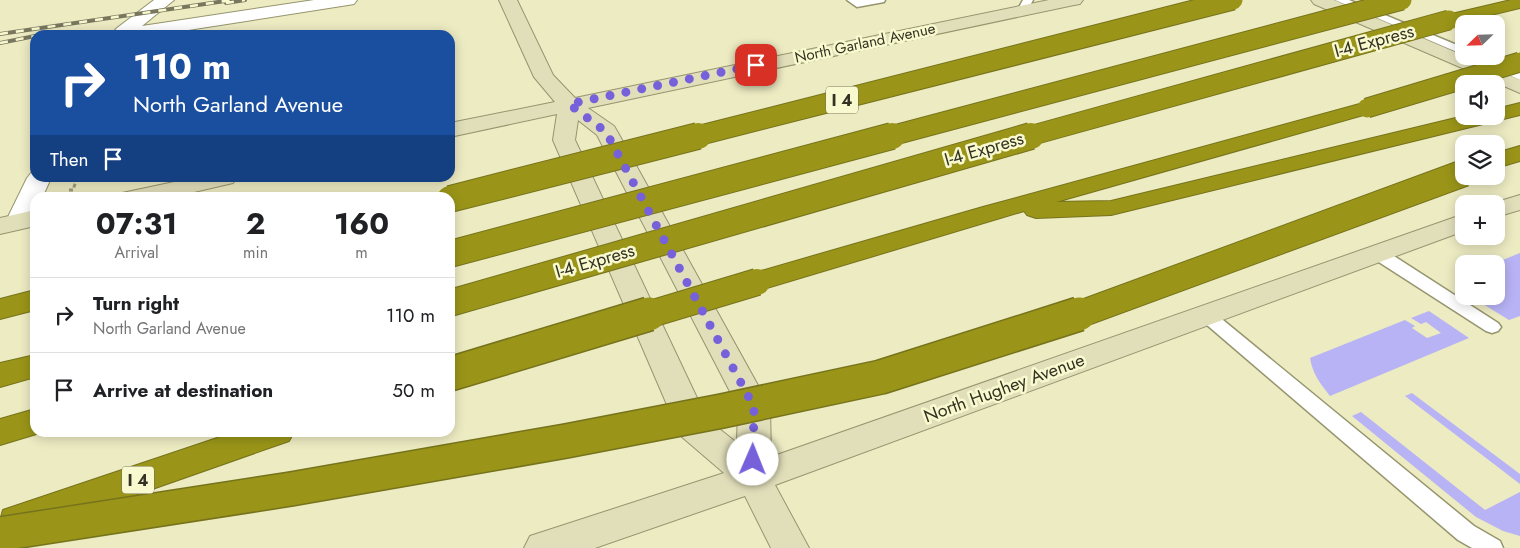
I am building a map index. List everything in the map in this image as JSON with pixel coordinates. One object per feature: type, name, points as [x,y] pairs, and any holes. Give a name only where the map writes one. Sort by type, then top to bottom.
[{"type":"highway","name":"I 4","points":[[455,199],[1233,0]]},
{"type":"highway","name":"I-4 Express","points":[[455,253],[1402,0]]},
{"type":"highway","points":[[1449,20],[1510,0]]},
{"type":"highway","name":"I-4 Express","points":[[455,302],[1020,138],[1449,20],[1520,3]]},
{"type":"highway","points":[[455,373],[992,212],[1367,108],[1520,62]]},
{"type":"highway","points":[[1505,113],[1520,109]]},
{"type":"highway","points":[[992,212],[1111,208],[1455,125]]},
{"type":"highway","points":[[1505,158],[1520,152]]},
{"type":"highway","points":[[0,534],[291,489],[557,443],[722,411],[881,377],[1096,309],[1455,176]]},
{"type":"highway","points":[[0,309],[30,301]]},
{"type":"highway","points":[[0,375],[30,367]]},
{"type":"highway","points":[[0,432],[30,423]]},
{"type":"highway","name":"I 4","points":[[0,527],[262,437]]},
{"type":"street","points":[[126,30],[165,0]]},
{"type":"street","points":[[152,30],[348,0]]},
{"type":"street","points":[[508,0],[544,77],[569,104],[606,132],[754,407],[753,477]]},
{"type":"street","name":"North Garland Avenue","points":[[455,129],[1025,5],[1074,0]]},
{"type":"street","points":[[1320,0],[1520,87]]},
{"type":"street","points":[[569,104],[564,140],[694,428],[753,477],[790,548]]},
{"type":"street","points":[[159,192],[206,182]]},
{"type":"street","points":[[18,222],[30,197]]},
{"type":"street","points":[[1505,207],[1520,202]]},
{"type":"street","name":"North Hughey Avenue","points":[[543,548],[647,515],[1455,225]]},
{"type":"lane","points":[[852,0],[857,4],[880,0]]},
{"type":"lane","points":[[1340,0],[1455,48]]},
{"type":"lane","points":[[1494,65],[1520,76]]},
{"type":"lane","points":[[1378,253],[1492,327]]},
{"type":"lane","points":[[1206,315],[1466,533],[1492,548]]},
{"type":"path","points":[[73,190],[76,182]]},
{"type":"shaded area","points":[[1520,253],[1520,316],[1509,320],[1485,305],[1505,305],[1505,259]]},
{"type":"shaded area","points":[[1429,311],[1469,338],[1330,396],[1320,383],[1310,358],[1405,320],[1415,326],[1412,328],[1427,338],[1441,333],[1426,322],[1421,324],[1411,318]]},
{"type":"shaded area","points":[[1412,393],[1520,474],[1520,484],[1405,396]]},
{"type":"shaded area","points":[[1361,412],[1485,510],[1520,492],[1520,536],[1503,531],[1476,517],[1352,416]]},
{"type":"railway","points":[[0,34],[232,0]]},
{"type":"railway","points":[[226,3],[245,0]]},
{"type":"railway","points":[[0,43],[30,37]]},
{"type":"route","points":[[753,460],[754,407],[606,132],[569,104],[756,65]]}]
